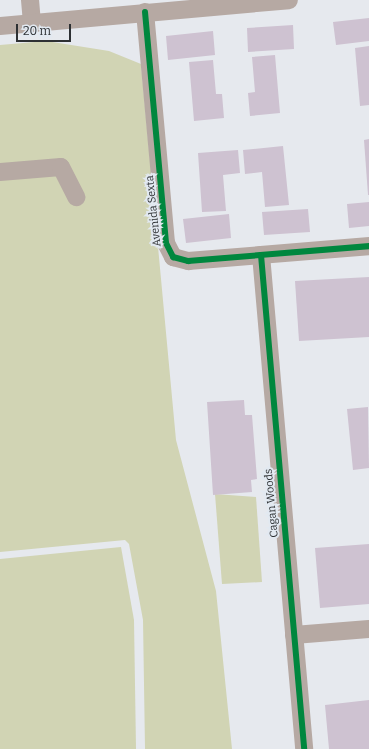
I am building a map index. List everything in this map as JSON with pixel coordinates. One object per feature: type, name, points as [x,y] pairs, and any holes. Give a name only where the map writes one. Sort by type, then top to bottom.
[{"type":"street","points":[[30,0],[32,23]]},
{"type":"street","points":[[0,26],[289,0]]},
{"type":"street","name":"Avenida Sexta","points":[[145,12],[166,243],[169,253],[183,261],[369,246]]},
{"type":"street","points":[[0,172],[61,167],[76,197]]},
{"type":"street","name":"Cagan Woods","points":[[260,255],[304,749]]},
{"type":"street","points":[[294,635],[369,629]]},
{"type":"green space","points":[[46,41],[109,51],[141,64],[176,440],[216,591],[232,749],[145,749],[143,620],[129,544],[125,540],[0,552],[0,45]]},
{"type":"green space","points":[[215,494],[256,497],[262,582],[222,584]]},
{"type":"green space","points":[[121,547],[134,620],[136,749],[0,749],[0,559]]},
{"type":"building","points":[[369,18],[369,41],[336,45],[333,22]]},
{"type":"building","points":[[293,25],[294,49],[248,52],[247,28]]},
{"type":"building","points":[[213,31],[215,55],[168,60],[166,36]]},
{"type":"building","points":[[369,46],[369,105],[360,106],[355,48]]},
{"type":"building","points":[[275,55],[280,113],[250,116],[248,93],[255,92],[252,57]]},
{"type":"building","points":[[213,60],[216,94],[222,94],[224,118],[194,121],[189,62]]},
{"type":"building","points":[[369,139],[369,195],[368,195],[364,140]]},
{"type":"building","points":[[283,146],[289,205],[265,207],[262,172],[245,174],[243,150]]},
{"type":"building","points":[[238,150],[240,173],[223,175],[226,211],[202,212],[198,153]]},
{"type":"building","points":[[369,202],[369,226],[349,228],[347,204]]},
{"type":"building","points":[[308,209],[310,232],[264,235],[262,212]]},
{"type":"building","points":[[229,214],[231,238],[186,243],[183,219]]},
{"type":"building","points":[[369,277],[369,337],[299,341],[295,281]]},
{"type":"building","points":[[244,400],[245,415],[252,415],[257,479],[251,480],[252,492],[213,495],[207,402]]},
{"type":"building","points":[[368,407],[369,468],[353,470],[347,409]]},
{"type":"building","points":[[369,544],[369,604],[320,608],[315,548]]},
{"type":"building","points":[[369,700],[369,749],[329,749],[325,705]]},
{"type":"cycle path","points":[[145,12],[166,243],[173,257],[188,261],[369,246]]},
{"type":"cycle path","points":[[261,255],[304,749]]}]
